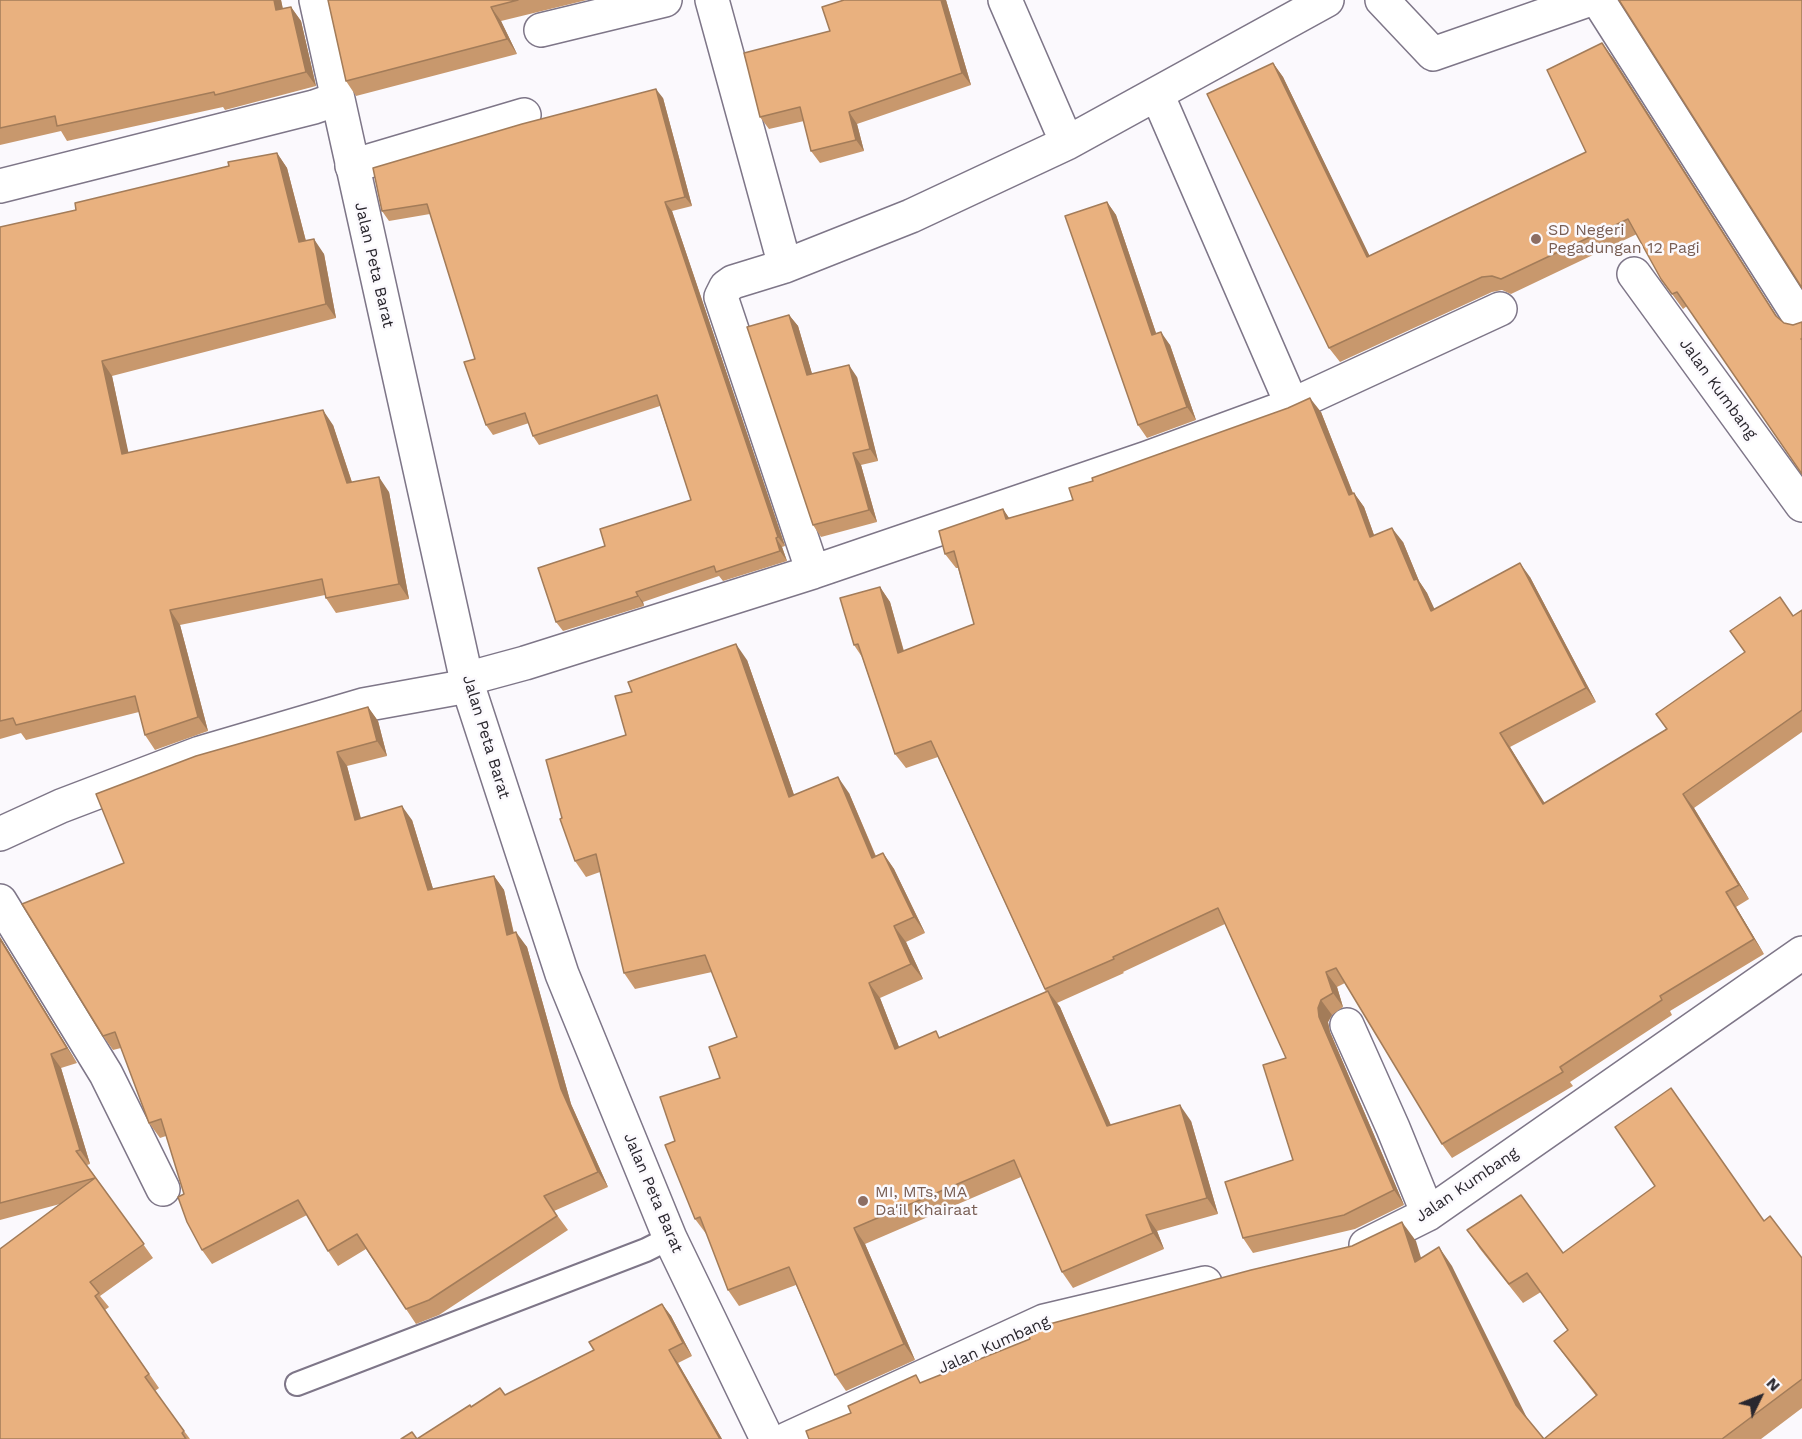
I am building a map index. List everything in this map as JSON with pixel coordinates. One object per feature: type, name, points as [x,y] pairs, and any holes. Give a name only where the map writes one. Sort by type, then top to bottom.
[{"type":"street","name":"Jalan Peta Barat","points":[[316,0],[467,682],[562,974],[670,1238],[767,1439]]},
{"type":"street","points":[[541,30],[665,0]]},
{"type":"street","points":[[712,0],[784,266]]},
{"type":"street","points":[[1005,0],[1067,143]]},
{"type":"street","points":[[813,572],[721,297],[726,287],[733,282],[784,266],[911,216],[1067,143],[1326,0]]},
{"type":"street","points":[[1382,0],[1433,54],[1588,0]]},
{"type":"street","points":[[1598,0],[1802,321]]},
{"type":"street","points":[[1157,94],[1292,405]]},
{"type":"street","points":[[0,186],[314,107],[337,99]]},
{"type":"street","points":[[352,166],[524,115]]},
{"type":"street","name":"Jalan Kumbang","points":[[1634,274],[1802,505]]},
{"type":"street","points":[[0,834],[61,806],[200,753],[363,705],[467,682],[813,572],[1148,458],[1292,405],[1500,309]]},
{"type":"street","points":[[0,901],[106,1074],[163,1189]]},
{"type":"street","name":"Jalan Kumbang","points":[[1338,1252],[1360,1247],[1428,1214],[1802,953]]},
{"type":"street","points":[[1347,1025],[1428,1214]]},
{"type":"street","name":"Jalan Kumbang","points":[[787,1439],[1044,1321],[1236,1276]]},
{"type":"lane","points":[[297,1384],[645,1250],[670,1238]]},
{"type":"building","points":[[0,0],[274,0],[276,10],[291,7],[306,72],[215,95],[214,92],[57,126],[55,116],[0,128]]},
{"type":"building","points":[[328,0],[518,0],[491,7],[507,39],[346,81]]},
{"type":"building","points":[[844,0],[941,0],[962,73],[849,112],[856,140],[811,151],[800,107],[760,117],[744,53],[830,31],[822,7]]},
{"type":"building","points":[[1619,0],[1802,0],[1802,288]]},
{"type":"building","name":"SD Negeri Pegadungan 12 Pagi","points":[[1602,43],[1776,316],[1784,323],[1793,325],[1802,322],[1802,474],[1677,292],[1672,294],[1661,279],[1628,219],[1501,279],[1492,276],[1482,277],[1329,348],[1207,94],[1273,63],[1367,257],[1586,152],[1547,70]]},
{"type":"building","points":[[656,89],[685,197],[665,202],[778,537],[776,538],[780,551],[716,572],[714,566],[636,592],[638,596],[556,622],[538,568],[605,546],[600,529],[691,500],[657,395],[533,436],[525,413],[486,425],[464,362],[475,359],[427,204],[382,211],[373,168],[522,124]]},
{"type":"building","points":[[277,153],[299,242],[314,239],[326,304],[102,361],[122,454],[323,410],[347,483],[379,477],[399,584],[326,598],[322,579],[170,610],[198,717],[145,735],[135,696],[16,725],[13,718],[0,721],[0,227],[76,210],[75,203],[229,166],[228,162]]},
{"type":"building","points":[[1107,202],[1152,335],[1161,332],[1187,407],[1138,425],[1065,216]]},
{"type":"building","points":[[789,315],[807,375],[849,365],[870,449],[853,453],[869,510],[813,525],[747,327]]},
{"type":"building","points":[[1310,398],[1349,495],[1354,493],[1370,537],[1392,528],[1414,580],[1417,579],[1431,611],[1520,563],[1586,688],[1500,733],[1543,804],[1667,729],[1656,714],[1745,652],[1730,631],[1780,597],[1793,616],[1802,610],[1802,710],[1683,794],[1739,885],[1726,892],[1754,939],[1660,996],[1662,1000],[1560,1067],[1563,1072],[1442,1144],[1336,968],[1326,972],[1333,993],[1321,1000],[1318,1008],[1319,1017],[1394,1190],[1344,1215],[1243,1238],[1225,1182],[1293,1160],[1263,1065],[1286,1058],[1218,908],[1113,957],[1114,959],[1045,989],[931,741],[895,754],[858,644],[854,645],[840,598],[880,587],[898,653],[974,624],[954,551],[945,554],[939,531],[1003,509],[1006,519],[1073,500],[1069,488],[1093,481],[1092,478],[1288,408]]},
{"type":"building","points":[[736,644],[789,797],[838,777],[872,858],[883,853],[914,917],[894,926],[911,964],[869,983],[895,1049],[936,1031],[939,1038],[1048,991],[1107,1126],[1180,1105],[1207,1198],[1146,1215],[1153,1233],[1062,1272],[1014,1160],[854,1228],[904,1344],[835,1375],[789,1267],[728,1290],[700,1217],[695,1219],[665,1145],[675,1141],[660,1097],[720,1078],[709,1047],[737,1037],[705,955],[624,973],[596,854],[575,861],[560,819],[562,818],[546,760],[626,735],[615,696],[632,692],[628,682]]},
{"type":"building","points":[[368,707],[377,741],[337,752],[355,820],[402,806],[428,890],[494,876],[507,935],[516,932],[561,1089],[598,1172],[544,1196],[557,1216],[429,1300],[406,1309],[357,1234],[328,1251],[298,1200],[202,1250],[187,1222],[178,1197],[184,1194],[161,1119],[149,1123],[115,1032],[103,1036],[22,904],[124,863],[96,794],[196,756]]},
{"type":"building","points":[[0,939],[67,1048],[51,1054],[80,1150],[76,1151],[144,1244],[90,1282],[99,1293],[95,1296],[149,1374],[145,1377],[184,1431],[182,1433],[186,1439],[0,1439],[0,1249],[95,1178],[0,1203]]},
{"type":"building","points":[[1671,1088],[1764,1221],[1770,1216],[1802,1258],[1802,1379],[1722,1439],[1544,1439],[1597,1395],[1554,1341],[1568,1330],[1527,1273],[1509,1284],[1467,1230],[1521,1195],[1563,1253],[1655,1186],[1615,1127]]},
{"type":"building","points":[[1402,1222],[1415,1262],[1439,1247],[1516,1405],[1544,1439],[809,1439],[806,1431],[851,1413],[848,1406],[916,1375],[920,1383],[1030,1339],[1027,1330],[1251,1270],[1352,1246]]},
{"type":"building","points":[[662,1304],[683,1343],[669,1350],[720,1439],[417,1439],[500,1388],[505,1395],[594,1350],[589,1342]]},
{"type":"building","points":[[412,1432],[417,1439],[401,1439]]},
{"type":"place","name":"SD Negeri Pegadungan 12 Pagi","points":[[1536,239]]},
{"type":"place","name":"MI, MTs, MA Da'il Khairaat","points":[[863,1201]]}]
